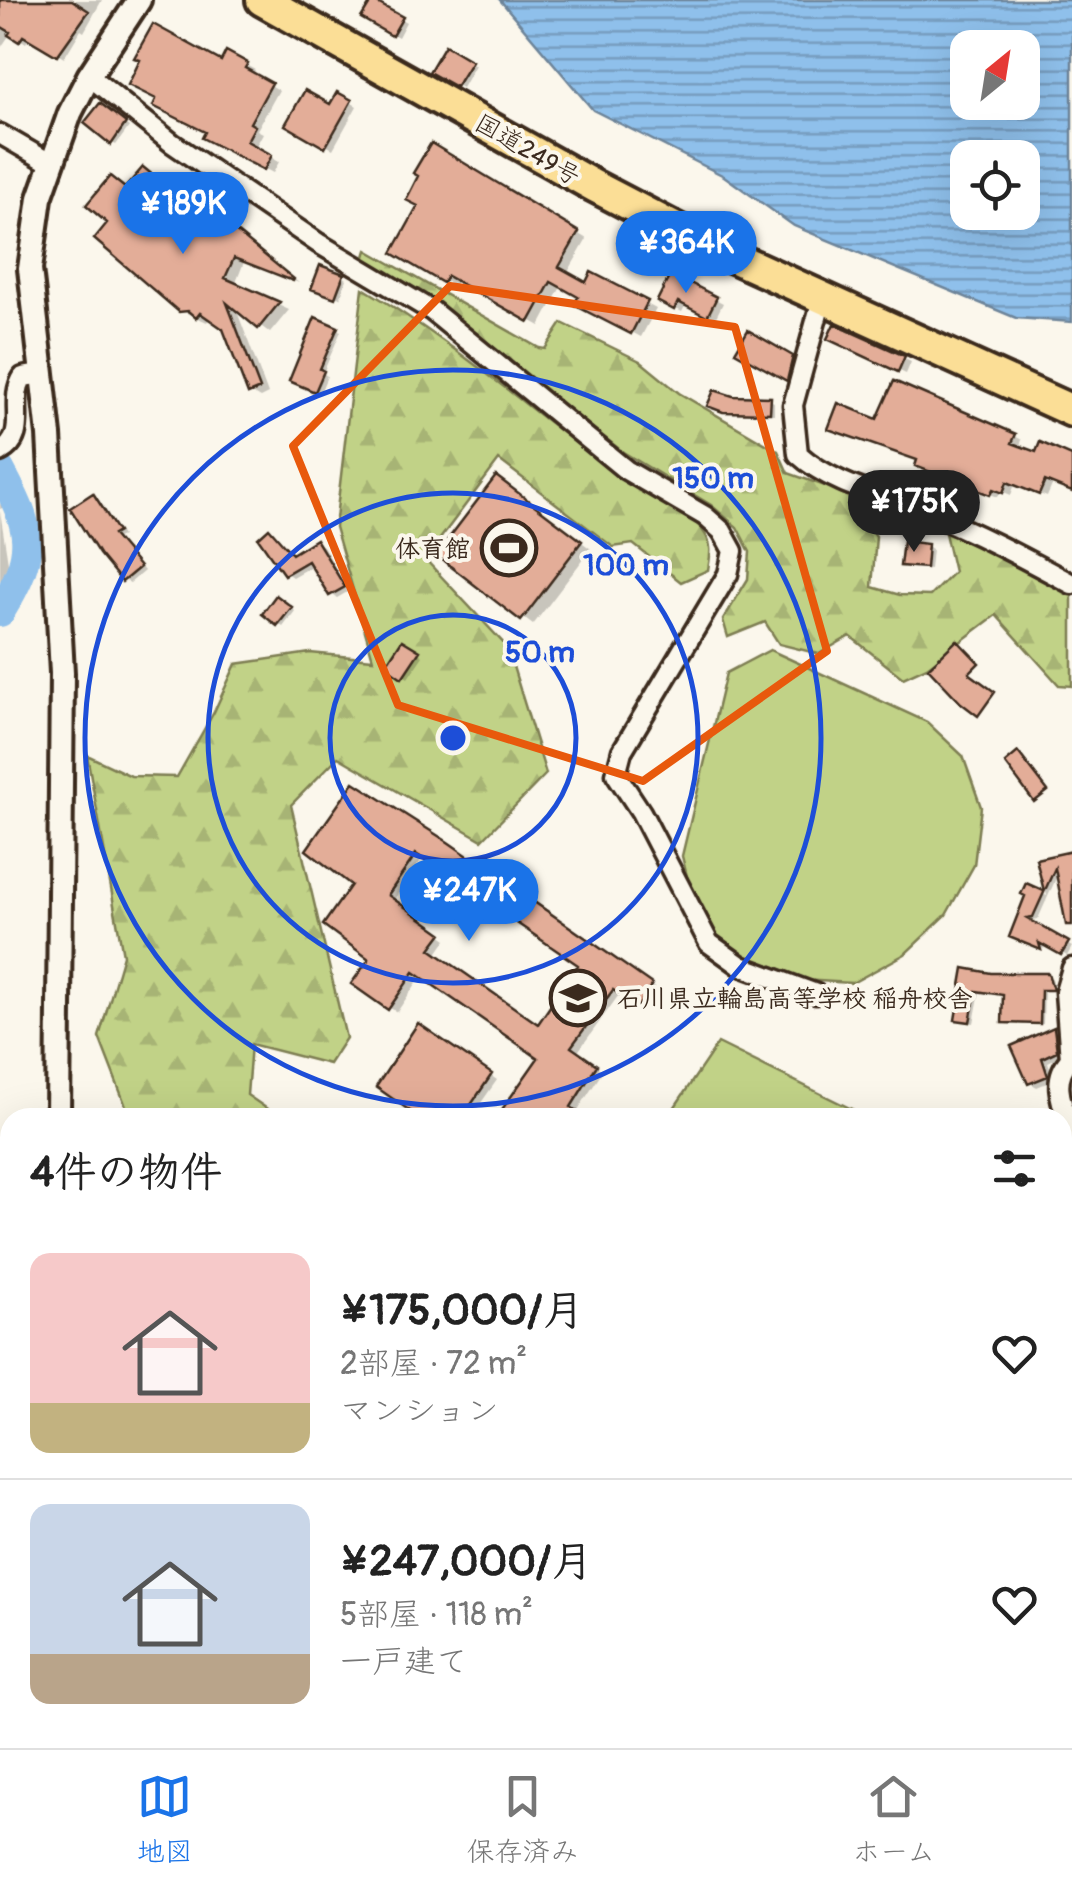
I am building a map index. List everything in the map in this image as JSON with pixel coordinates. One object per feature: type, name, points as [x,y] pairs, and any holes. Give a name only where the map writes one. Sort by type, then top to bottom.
[{"type":"highway","name":"国道249号","points":[[262,0],[709,246],[1072,411]]},
{"type":"street","points":[[58,1108],[62,673],[50,435],[30,269],[40,198],[70,113],[89,76],[139,0]]},
{"type":"street","points":[[89,76],[188,154],[318,243],[432,312],[626,470],[722,530],[733,550],[728,574],[622,751],[616,774],[641,812],[709,943],[740,966],[816,994]]},
{"type":"street","points":[[0,134],[50,163]]},
{"type":"street","points":[[822,299],[793,405],[798,454],[818,471],[927,513],[1026,558],[1072,584]]},
{"type":"street","points":[[3,450],[18,434],[16,388],[23,376],[41,374]]},
{"type":"street","points":[[1064,1108],[1058,1089],[1060,1069],[1070,1059],[1065,992],[1072,968]]},
{"type":"highlighted area","points":[[450,286],[735,327],[827,651],[643,781],[398,705],[293,446]]},
{"type":"green space","points":[[367,250],[539,348],[545,349],[562,323],[640,361],[679,393],[778,451],[788,473],[845,493],[876,536],[872,587],[900,595],[930,596],[954,572],[945,533],[1014,559],[1072,593],[1072,686],[1059,685],[996,615],[927,667],[903,678],[850,636],[819,654],[779,644],[765,622],[728,637],[723,620],[748,579],[750,552],[737,527],[711,505],[623,452],[430,300],[364,260]]},
{"type":"green space","points":[[363,288],[463,356],[623,478],[689,516],[705,534],[710,551],[708,570],[681,582],[633,544],[613,547],[499,460],[425,559],[507,647],[546,774],[482,840],[338,757],[291,805],[346,1038],[329,1064],[251,1044],[247,1095],[266,1108],[127,1108],[99,1037],[123,955],[87,755],[131,776],[177,777],[236,664],[310,653],[373,659],[335,527]]},
{"type":"green space","points":[[770,650],[927,722],[963,756],[981,807],[974,865],[946,915],[905,954],[852,983],[801,980],[737,957],[696,913],[682,856],[726,673]]},
{"type":"green space","points":[[718,1043],[850,1108],[674,1108]]},
{"type":"water","points":[[500,0],[1072,0],[1072,322],[1016,318],[794,226],[724,176],[593,110]]},
{"type":"building","points":[[0,0],[72,0],[89,11],[57,56],[23,36],[19,42],[8,35],[10,32],[0,26]]},
{"type":"building","points":[[372,0],[403,17],[392,36],[361,18]]},
{"type":"building","points":[[153,24],[221,61],[226,51],[248,63],[245,68],[272,83],[250,123],[255,126],[247,141],[272,155],[264,170],[202,138],[205,132],[153,106],[156,99],[128,85],[140,60],[134,58]]},
{"type":"building","points":[[445,45],[472,61],[456,87],[429,72]]},
{"type":"building","points":[[305,90],[330,104],[337,92],[352,100],[325,148],[285,125]]},
{"type":"building","points":[[100,103],[126,123],[111,145],[84,123]]},
{"type":"building","points":[[431,143],[579,232],[559,267],[586,282],[591,272],[648,301],[631,334],[574,305],[578,297],[551,282],[529,322],[447,276],[443,283],[392,253],[418,206],[406,200],[418,176],[413,173]]},
{"type":"building","points":[[143,167],[223,233],[229,226],[294,279],[234,258],[225,278],[280,302],[258,329],[227,303],[260,389],[248,394],[223,329],[200,313],[196,318],[188,311],[179,312],[94,239],[107,223],[86,205],[110,176],[125,188]]},
{"type":"building","points":[[320,265],[344,274],[335,298],[311,289]]},
{"type":"building","points":[[671,273],[717,297],[707,317],[678,302],[674,310],[657,301]]},
{"type":"building","points":[[315,317],[338,327],[315,392],[289,381]]},
{"type":"building","points":[[834,324],[905,356],[898,372],[827,339]]},
{"type":"building","points":[[748,330],[793,356],[787,381],[735,352]]},
{"type":"building","points":[[894,381],[1016,434],[1012,443],[1036,452],[1040,442],[1072,456],[1072,492],[1045,481],[1039,495],[1007,482],[1003,493],[993,489],[990,495],[915,466],[917,460],[828,429],[838,403],[877,419]]},
{"type":"building","points":[[714,390],[733,396],[771,397],[770,413],[723,412],[707,406]]},
{"type":"building","name":"体育館","points":[[496,476],[582,541],[521,621],[436,555]]},
{"type":"building","points":[[93,493],[118,532],[113,535],[140,567],[122,582],[70,508]]},
{"type":"building","points":[[269,528],[292,554],[316,539],[345,587],[329,596],[308,561],[284,575],[258,538]]},
{"type":"building","points":[[903,541],[928,544],[926,568],[900,566]]},
{"type":"building","points":[[276,595],[292,607],[277,626],[262,614]]},
{"type":"building","points":[[402,640],[420,651],[402,678],[385,666]]},
{"type":"building","points":[[957,640],[979,663],[969,673],[995,692],[978,716],[928,668]]},
{"type":"building","points":[[1018,752],[1048,791],[1034,802],[1005,763]]},
{"type":"building","points":[[354,782],[448,842],[652,984],[638,1007],[613,990],[571,1047],[597,1065],[572,1108],[503,1108],[538,1058],[414,972],[388,1010],[351,984],[369,959],[323,925],[351,885],[306,850]],"holes":[[[416,854],[578,965],[538,1024],[430,949],[442,933],[388,895]]]},
{"type":"building","points":[[1072,851],[1072,925],[1066,925],[1055,868],[1033,917],[1027,918],[1069,942],[1061,955],[1039,943],[1041,950],[1009,937],[1026,883],[1044,891],[1036,859]]},
{"type":"building","points":[[964,968],[991,973],[1048,973],[1053,990],[1041,990],[1040,1024],[1002,1023],[1003,995],[976,991],[970,1022],[955,1020]]},
{"type":"building","points":[[418,1023],[492,1074],[469,1108],[406,1108],[376,1087]]},
{"type":"building","points":[[1054,1027],[1057,1051],[1042,1058],[1048,1076],[1028,1084],[1011,1046]]},
{"type":"waterway","points":[[0,470],[19,509],[26,540],[21,572],[0,612]]},
{"type":"place","name":"体育館","points":[[509,548]]},
{"type":"place","name":"石川県立輪島高等学校 稲舟校舎","points":[[578,998]]}]
